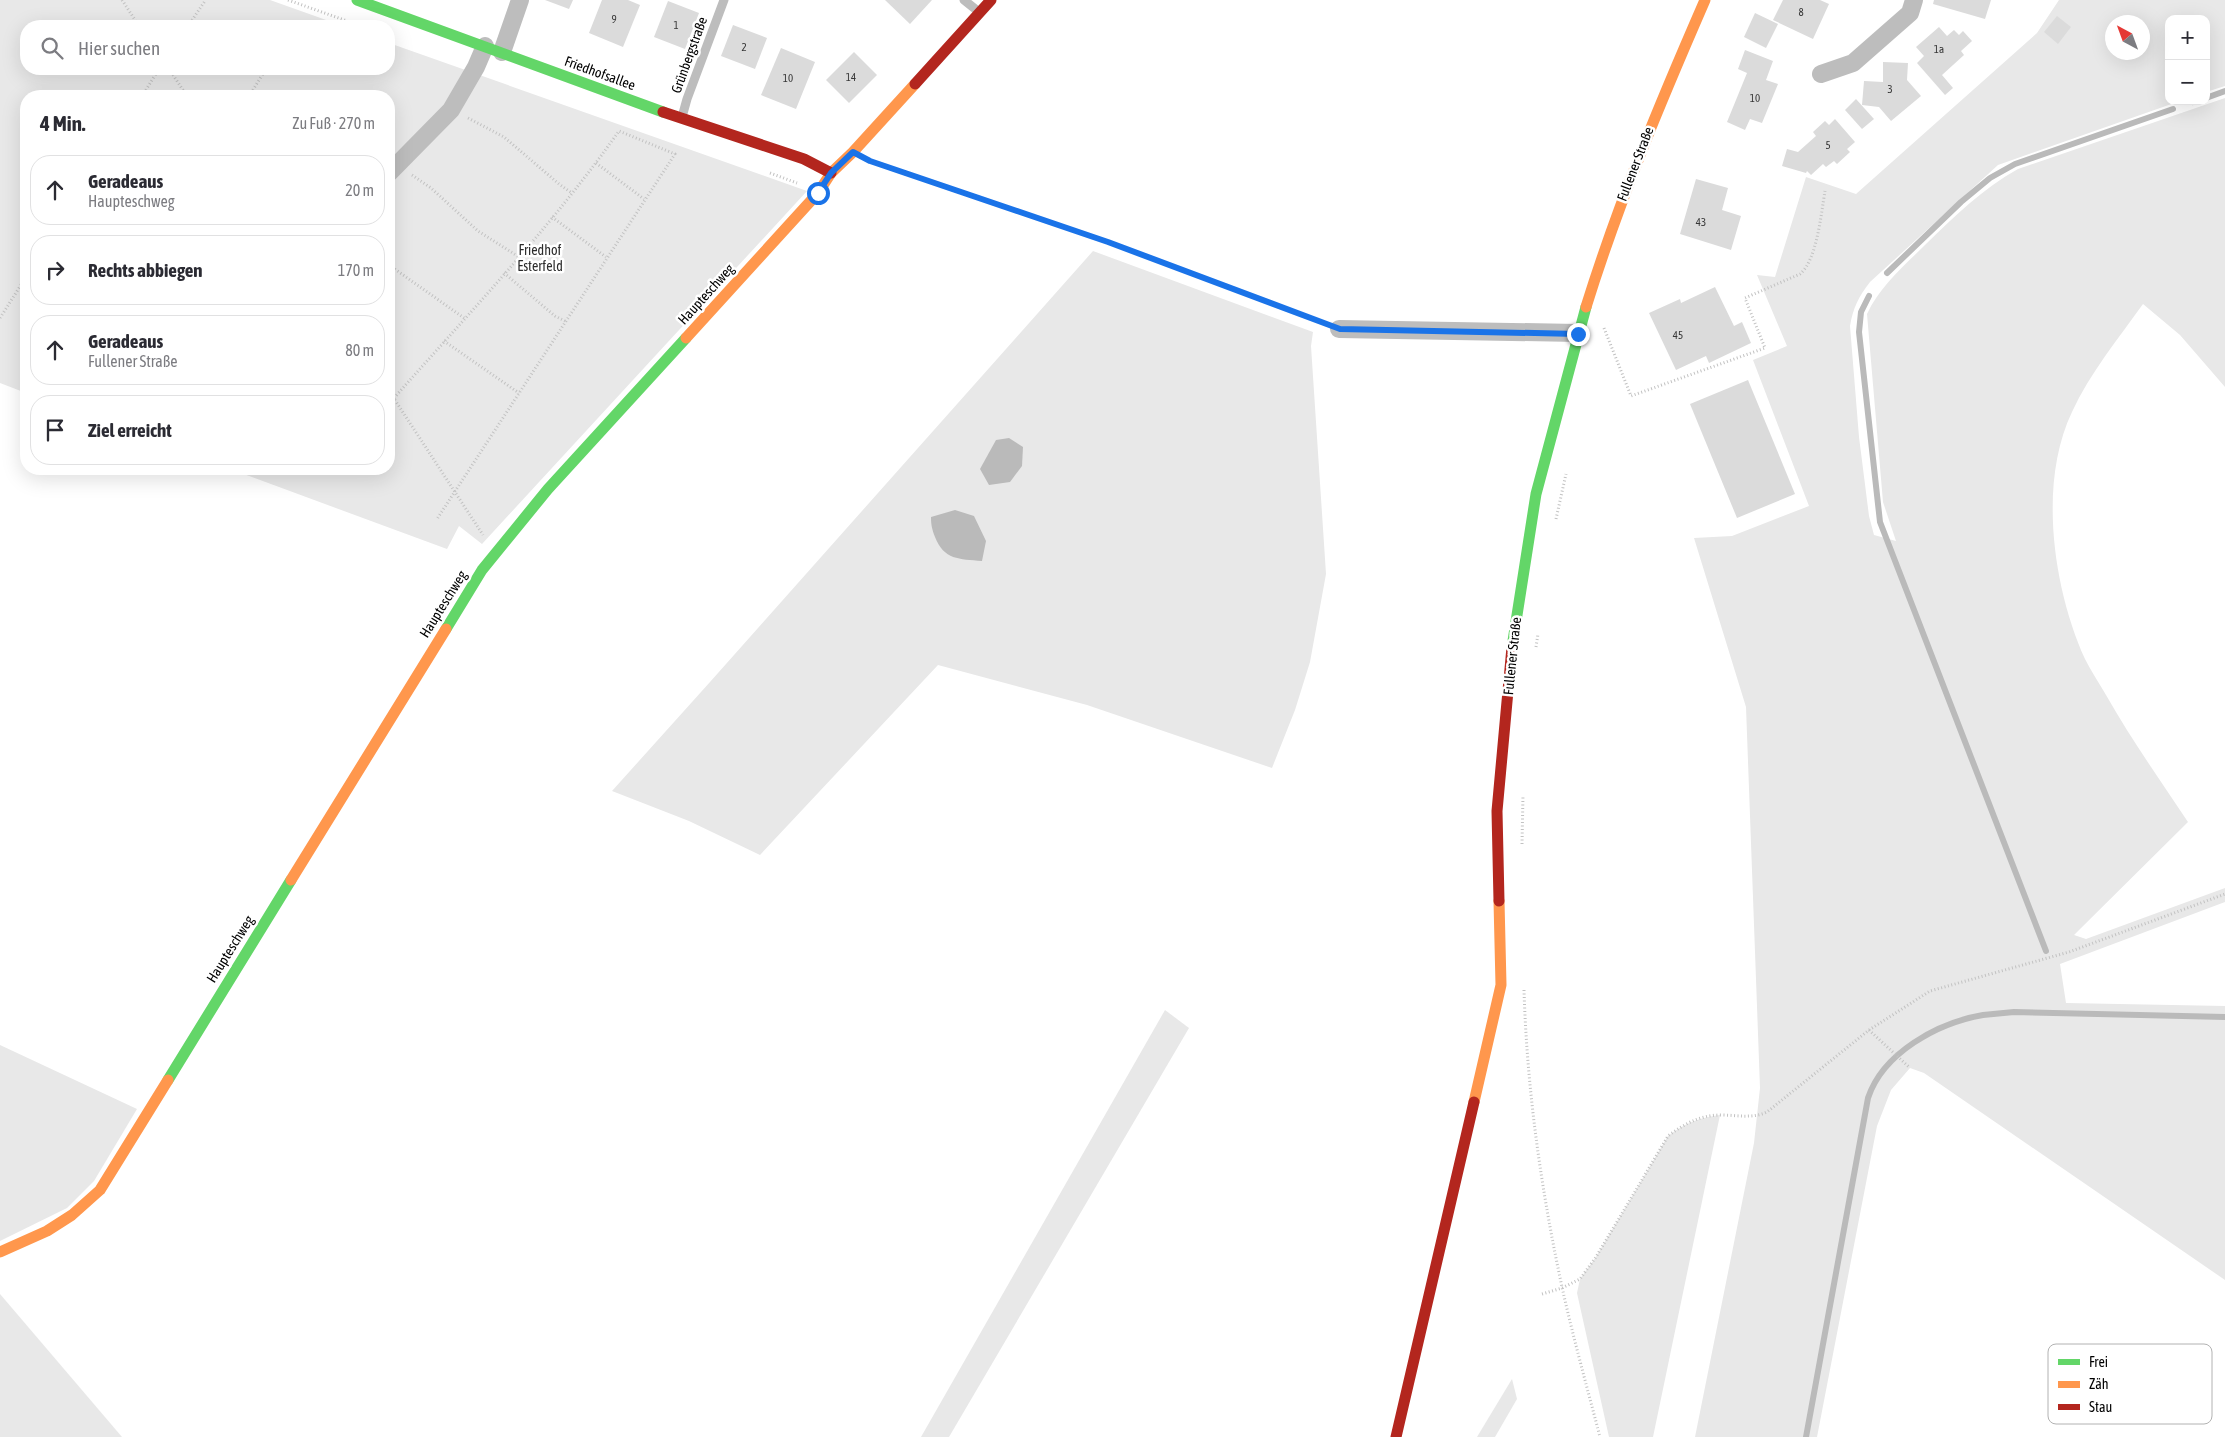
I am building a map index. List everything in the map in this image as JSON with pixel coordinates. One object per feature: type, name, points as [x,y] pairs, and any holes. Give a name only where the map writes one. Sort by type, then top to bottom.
[{"type":"street","name":"Friedhofsallee","points":[[357,0],[682,119],[804,159],[831,173]]},
{"type":"street","points":[[395,166],[451,110],[476,67],[494,49],[520,0]]},
{"type":"street","name":"Haupteschweg","points":[[0,1252],[47,1231],[72,1215],[100,1190],[477,578],[497,550],[548,489],[818,193],[831,173],[853,152],[991,0]]},
{"type":"street","name":"Fullener Straße","points":[[1396,1437],[1501,985],[1497,811],[1513,637],[1536,494],[1578,334],[1606,242],[1650,126],[1705,0]]},
{"type":"street","points":[[1821,74],[1853,63],[1910,13],[1914,0]]},
{"type":"street","points":[[1340,329],[1578,334]]},
{"type":"lane","name":"Grünbergstraße","points":[[682,119],[687,99],[724,0]]},
{"type":"lane","points":[[964,0],[979,12]]},
{"type":"path","points":[[122,0],[135,20]]},
{"type":"path","points":[[288,0],[344,20]]},
{"type":"path","points":[[192,20],[205,1]]},
{"type":"path","points":[[146,90],[155,75]]},
{"type":"path","points":[[173,75],[183,90]]},
{"type":"path","points":[[253,90],[262,75]]},
{"type":"path","points":[[451,110],[504,136],[572,193]]},
{"type":"path","points":[[395,397],[519,257],[596,164],[619,131],[675,154],[606,257],[520,394],[437,518]]},
{"type":"path","points":[[853,152],[870,161],[1108,242],[1340,329]]},
{"type":"path","points":[[596,164],[644,199]]},
{"type":"path","points":[[395,169],[431,188],[478,231],[519,257]]},
{"type":"path","points":[[1599,334],[1602,325],[1631,396],[1765,348],[1745,298],[1800,274],[1807,269],[1812,257],[1825,191]]},
{"type":"path","points":[[552,217],[606,257]]},
{"type":"path","points":[[395,269],[464,318]]},
{"type":"path","points":[[504,273],[555,316],[565,321]]},
{"type":"path","points":[[0,318],[20,286]]},
{"type":"path","points":[[444,341],[520,394]]},
{"type":"path","points":[[395,400],[484,536],[497,550]]},
{"type":"path","points":[[1555,525],[1568,467]]},
{"type":"path","points":[[1536,648],[1539,629]]},
{"type":"path","points":[[1522,854],[1523,786]]},
{"type":"path","points":[[1542,1294],[1562,1288],[1580,1279],[1596,1257],[1668,1136],[1680,1127],[1698,1118],[1720,1115],[1758,1116],[1767,1112],[1869,1030],[1930,991],[2069,952],[2225,894]]},
{"type":"path","points":[[1524,980],[1525,1028],[1535,1136],[1562,1288],[1600,1437]]},
{"type":"path","points":[[1869,1030],[1910,1068]]},
{"type":"green space","name":"Friedhof Esterfeld","points":[[0,0],[270,0],[326,20],[20,20],[20,75],[395,75],[395,45],[807,191],[482,544],[459,526],[447,549],[246,475],[395,475],[395,90],[20,90],[20,391],[0,383]]},
{"type":"green space","points":[[2059,0],[2225,0],[2225,86],[2210,91],[2210,15],[2165,15],[2165,105],[2169,105],[1998,165],[1870,282],[1857,303],[1850,326],[1859,437],[1869,516],[1874,535],[1896,541],[1883,502],[1867,314],[1879,294],[1909,260],[1969,204],[1993,185],[2018,169],[2205,105],[2210,105],[2210,103],[2225,98],[2225,387],[2180,335],[2143,304],[2096,370],[2072,412],[2061,440],[2055,471],[2053,503],[2054,536],[2058,568],[2074,631],[2085,659],[2125,728],[2188,822],[2074,935],[2086,939],[2225,888],[2225,902],[2060,964],[2066,1003],[2225,1006],[2225,1280],[1924,1073],[1910,1068],[1891,1090],[1877,1126],[1817,1437],[1695,1437],[1754,1143],[1760,1088],[1746,707],[1694,538],[1732,536],[1809,506],[1753,360],[1787,346],[1757,275],[1775,277],[1806,177],[1856,194],[2037,33]]},
{"type":"green space","points":[[1093,251],[1313,332],[1311,346],[1326,574],[1310,662],[1295,710],[1272,768],[1087,705],[938,665],[760,855],[689,821],[612,791],[710,682]]},
{"type":"green space","points":[[1165,1010],[1189,1028],[949,1437],[921,1437]]},
{"type":"green space","points":[[0,1045],[137,1109],[94,1181],[67,1208],[0,1241]]},
{"type":"green space","points":[[1720,1115],[1653,1437],[1609,1437],[1577,1293],[1580,1279],[1596,1257],[1668,1136],[1692,1122]]},
{"type":"green space","points":[[0,1294],[122,1437],[0,1437]]},
{"type":"green space","points":[[1512,1379],[1517,1399],[1495,1437],[1477,1437]]},
{"type":"shaded area","points":[[1009,438],[1023,447],[1022,466],[1010,482],[989,485],[980,469],[996,440]]},
{"type":"shaded area","points":[[955,510],[974,516],[986,541],[982,561],[953,557],[939,545],[932,529],[931,517]]},
{"type":"building","points":[[545,0],[573,0],[569,9]]},
{"type":"building","points":[[602,0],[628,0],[640,5],[623,47],[589,33]]},
{"type":"building","points":[[885,0],[932,0],[910,24]]},
{"type":"building","points":[[1783,0],[1820,0],[1829,4],[1813,39],[1773,20]]},
{"type":"building","points":[[1934,0],[1991,0],[1985,19],[1933,4]]},
{"type":"building","points":[[668,1],[699,13],[685,49],[654,37]]},
{"type":"building","points":[[1755,13],[1778,24],[1766,48],[1744,37]]},
{"type":"building","points":[[2057,16],[2071,27],[2058,44],[2044,32]]},
{"type":"building","points":[[733,25],[767,38],[755,69],[721,56]]},
{"type":"building","points":[[1939,27],[1947,36],[1954,30],[1959,35],[1963,31],[1972,41],[1961,51],[1964,55],[1942,75],[1953,88],[1945,95],[1917,63],[1924,56],[1916,47]]},
{"type":"building","points":[[781,48],[815,62],[796,109],[761,95]]},
{"type":"building","points":[[1745,50],[1773,61],[1766,80],[1778,84],[1762,123],[1750,119],[1745,130],[1727,122],[1747,73],[1738,69]]},
{"type":"building","points":[[854,52],[877,75],[849,103],[826,80]]},
{"type":"building","points":[[1883,62],[1908,63],[1907,80],[1921,96],[1891,121],[1879,107],[1862,105],[1864,81],[1883,82]]},
{"type":"building","points":[[1856,99],[1874,119],[1862,129],[1845,110]]},
{"type":"building","points":[[1835,119],[1855,142],[1847,149],[1850,152],[1837,164],[1834,161],[1826,167],[1823,164],[1811,175],[1807,171],[1806,173],[1782,166],[1787,149],[1798,152],[1816,136],[1813,132],[1825,121],[1829,125]]},
{"type":"building","points":[[1696,179],[1728,188],[1722,210],[1741,216],[1731,250],[1680,234]]},
{"type":"building","points":[[1715,287],[1734,326],[1742,322],[1751,343],[1709,363],[1706,356],[1676,370],[1649,313],[1680,299],[1681,303]]},
{"type":"building","points":[[1748,380],[1795,494],[1737,518],[1690,404]]},
{"type":"waterway","points":[[2210,97],[2225,91]]},
{"type":"waterway","points":[[1887,273],[1961,202],[1990,178],[2015,164],[2173,109]]},
{"type":"waterway","points":[[1869,296],[1861,312],[1859,332],[1880,522],[2046,951]]},
{"type":"waterway","points":[[1806,1437],[1868,1098],[1875,1082],[1886,1067],[1899,1054],[1930,1033],[1965,1019],[1983,1015],[2014,1012],[2225,1017]]},
{"type":"traffic: fast","points":[[357,0],[663,112]]},
{"type":"traffic: fast","points":[[1512,647],[1536,494],[1586,307]]},
{"type":"traffic: fast","points":[[446,629],[482,570],[548,489],[686,338]]},
{"type":"traffic: fast","points":[[168,1080],[291,880]]},
{"type":"traffic: slow","points":[[1586,307],[1612,229],[1641,152],[1705,0]]},
{"type":"traffic: slow","points":[[686,338],[818,193],[831,173],[853,152],[915,84]]},
{"type":"traffic: slow","points":[[291,880],[446,629]]},
{"type":"traffic: slow","points":[[1474,1102],[1501,985],[1499,901]]},
{"type":"traffic: slow","points":[[0,1252],[47,1231],[72,1215],[100,1190],[168,1080]]},
{"type":"traffic: jam","points":[[915,84],[991,0]]},
{"type":"traffic: jam","points":[[663,112],[804,159],[831,173]]},
{"type":"traffic: jam","points":[[1499,901],[1497,811],[1512,647]]},
{"type":"traffic: jam","points":[[1396,1437],[1474,1102]]},
{"type":"route","points":[[818,193],[831,173],[853,152],[870,161],[1108,242],[1340,329],[1578,334]]}]
